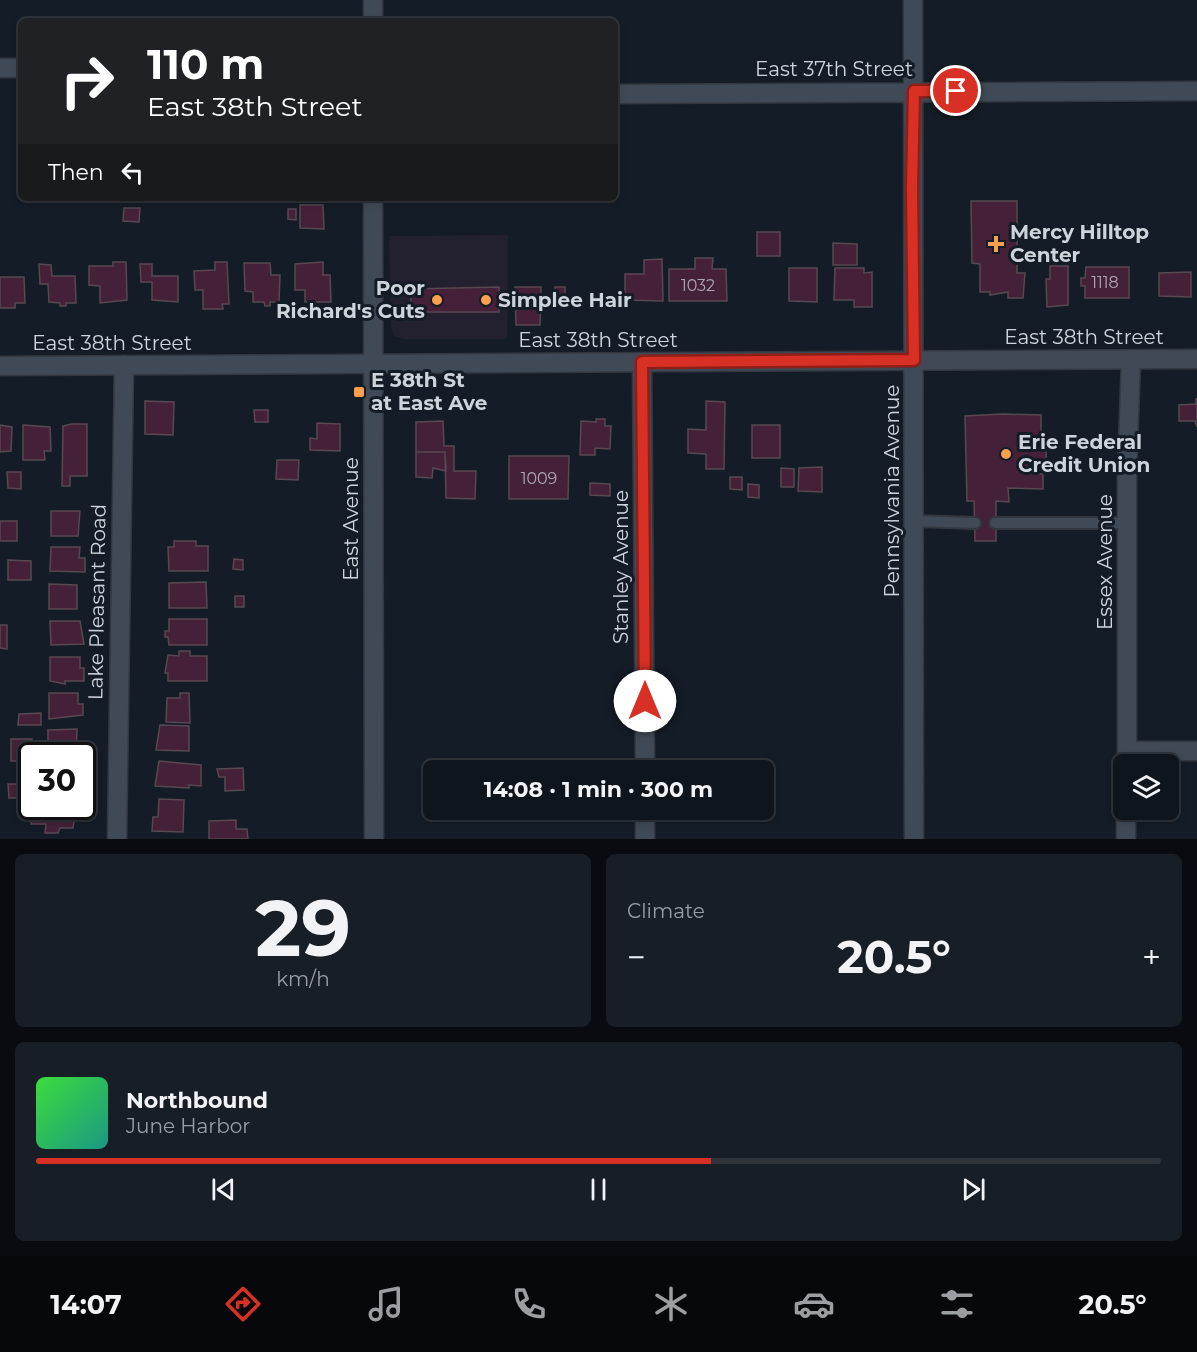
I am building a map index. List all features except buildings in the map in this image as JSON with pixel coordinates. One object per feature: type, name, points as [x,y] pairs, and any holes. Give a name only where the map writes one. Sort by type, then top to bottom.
[{"type":"street","points":[[373,0],[373,18]]},
{"type":"street","name":"Pennsylvania Avenue","points":[[913,0],[914,839]]},
{"type":"street","points":[[0,68],[18,68]]},
{"type":"street","name":"East 37th Street","points":[[618,94],[1197,91]]},
{"type":"street","name":"East Avenue","points":[[373,201],[375,839]]},
{"type":"street","name":"East 38th Street","points":[[0,366],[1197,359]]},
{"type":"street","name":"Essex Avenue","points":[[1127,754],[1127,523],[1131,360]]},
{"type":"street","name":"Stanley Avenue","points":[[642,362],[645,760]]},
{"type":"street","name":"Lake Pleasant Road","points":[[117,839],[124,365]]},
{"type":"street","points":[[1167,754],[1197,751]]},
{"type":"street","points":[[645,820],[645,839]]},
{"type":"street","points":[[1126,820],[1126,839]]},
{"type":"lane","points":[[915,521],[975,523]]},
{"type":"lane","points":[[995,523],[1127,523]]},
{"type":"shaded area","points":[[508,235],[507,339],[406,339],[395,337],[391,326],[389,236]]},
{"type":"place","name":"Mercy Hilltop Center","points":[[996,244]]},
{"type":"place","name":"Poor Richard's Cuts","points":[[437,300]]},
{"type":"place","name":"Simplee Hair","points":[[486,300]]},
{"type":"place","name":"E 38th St at East Ave","points":[[359,392]]},
{"type":"place","name":"Erie Federal Credit Union","points":[[1006,454]]},
{"type":"route","points":[[645,701],[642,362],[914,360],[912,188],[914,91],[956,91]]}]
